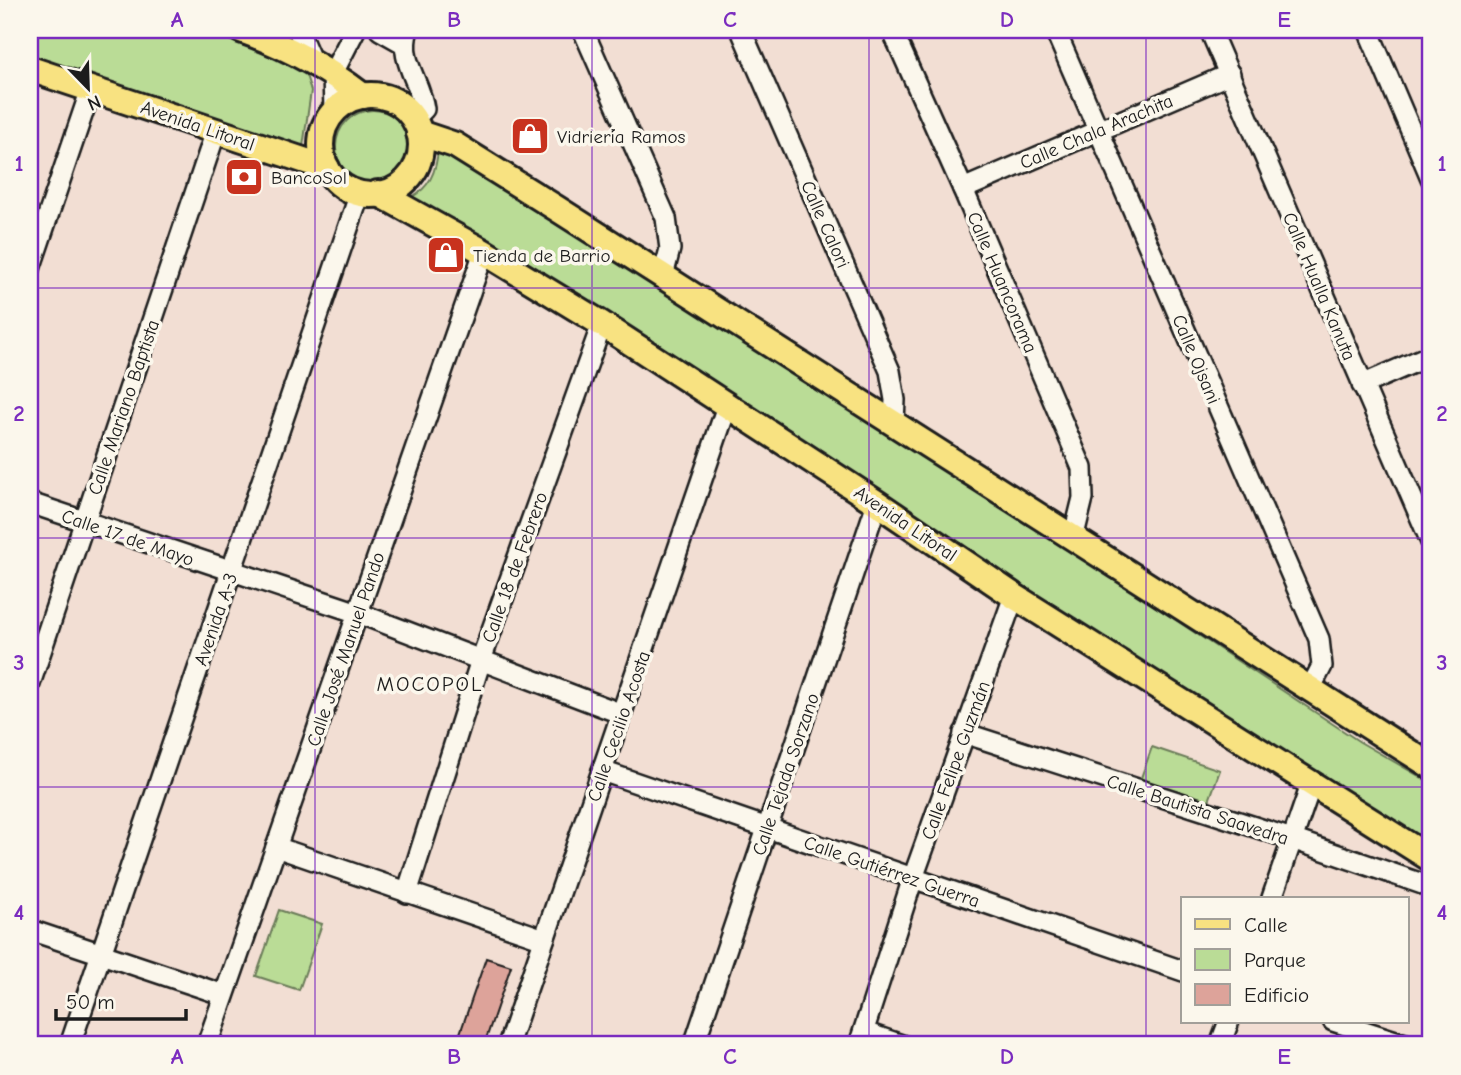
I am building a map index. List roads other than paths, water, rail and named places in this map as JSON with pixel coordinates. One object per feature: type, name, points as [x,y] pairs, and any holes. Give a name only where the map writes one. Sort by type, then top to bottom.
[{"type":"main road","points":[[241,30],[311,60],[363,96]]},
{"type":"main road","name":"Avenida Litoral","points":[[30,69],[327,168]]},
{"type":"main road","points":[[363,96],[390,99],[404,107],[417,126],[420,152],[414,170],[396,187],[369,193],[341,184],[327,168],[321,152],[327,120],[347,101],[363,96]]},
{"type":"main road","points":[[417,126],[455,145],[663,276],[1431,766]]},
{"type":"main road","name":"Avenida Litoral","points":[[369,193],[484,252],[602,324],[877,503],[1014,596],[1431,859]]},
{"type":"street","points":[[298,30],[311,60]]},
{"type":"street","points":[[334,111],[333,73],[355,30]]},
{"type":"street","points":[[380,30],[406,36],[409,69],[424,109],[417,126]]},
{"type":"street","points":[[583,30],[666,218],[670,249],[663,276]]},
{"type":"street","name":"Calle Calori","points":[[741,30],[890,371],[895,400],[894,423]]},
{"type":"street","name":"Calle Huancorama","points":[[892,30],[1082,468],[1083,498],[1073,540]]},
{"type":"street","name":"Calle Ojsani","points":[[1055,30],[1319,639],[1322,666],[1310,689]]},
{"type":"street","name":"Calle Hualla Kanuta","points":[[1210,30],[1431,542]]},
{"type":"street","points":[[1368,30],[1431,178]]},
{"type":"street","name":"Calle Chala Arachita","points":[[963,189],[1230,74]]},
{"type":"street","points":[[30,269],[91,89]]},
{"type":"street","name":"Calle Mariano Baptista","points":[[30,684],[216,131]]},
{"type":"street","name":"Avenida A-3","points":[[70,1045],[231,571],[369,193]]},
{"type":"street","name":"Calle José Manuel Pando","points":[[207,1045],[484,252]]},
{"type":"street","name":"Calle 18 de Febrero","points":[[407,892],[481,660],[602,324]]},
{"type":"street","points":[[1362,385],[1431,355]]},
{"type":"street","name":"Calle Cecilio Acosta","points":[[508,1045],[727,406]]},
{"type":"street","name":"Calle 17 de Mayo","points":[[30,503],[358,613],[622,714]]},
{"type":"street","name":"Calle Tejada Sorzano","points":[[694,1045],[877,503]]},
{"type":"street","name":"Calle Felipe Guzmán","points":[[862,1039],[913,878],[1014,596]]},
{"type":"street","name":"Calle Bautista Saavedra","points":[[964,733],[1431,887]]},
{"type":"street","name":"Calle Gutiérrez Guerra","points":[[602,771],[1181,970]]},
{"type":"street","points":[[1272,897],[1311,785]]},
{"type":"street","points":[[276,847],[544,939]]},
{"type":"street","points":[[30,930],[225,995]]},
{"type":"street","points":[[1220,1045],[1228,1023]]},
{"type":"street","points":[[1339,1023],[1408,1045]]},
{"type":"street","points":[[862,1039],[902,1045]]},
{"type":"place","name":"Vidriería Ramos","points":[[530,136]]},
{"type":"place","name":"BancoSol","points":[[244,177]]},
{"type":"place","name":"Tienda de Barrio","points":[[446,255]]},
{"type":"district","name":"MOCOPOL","points":[[430,684]]}]
